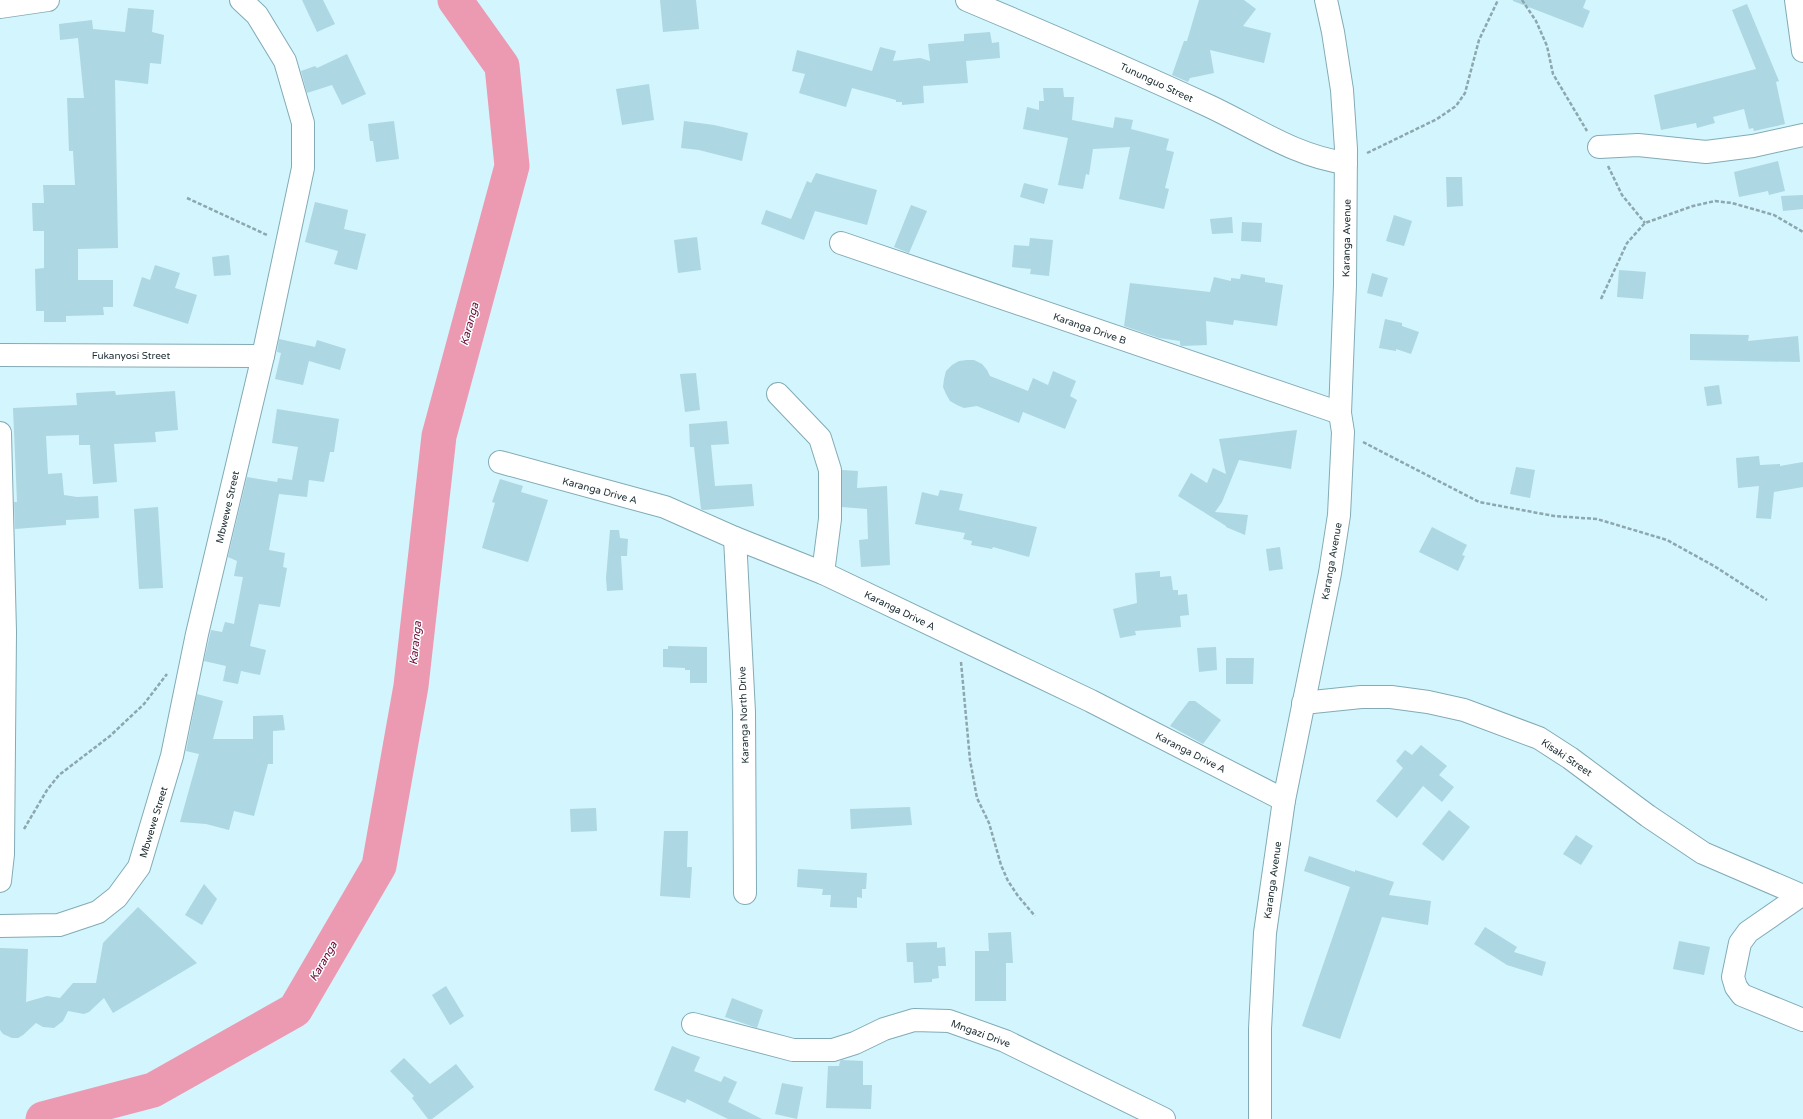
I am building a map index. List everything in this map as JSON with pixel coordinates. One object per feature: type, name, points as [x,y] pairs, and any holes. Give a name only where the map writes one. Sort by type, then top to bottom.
[{"type":"street","points":[[0,7],[48,0]]},
{"type":"street","name":"Mbwewe Street","points":[[0,926],[59,925],[98,912],[116,897],[139,867],[172,756],[197,634],[263,356],[303,168],[303,123],[285,61],[257,15],[241,0]]},
{"type":"street","name":"Tununguo Street","points":[[967,0],[1114,62],[1239,120],[1294,149],[1324,159],[1346,163]]},
{"type":"street","name":"Karanga Avenue","points":[[1260,1119],[1260,1029],[1265,933],[1284,800],[1330,572],[1339,515],[1345,285],[1346,163],[1342,90],[1326,0]]},
{"type":"street","points":[[1796,0],[1803,51]]},
{"type":"street","points":[[1599,147],[1638,145],[1706,152],[1753,146],[1803,135]]},
{"type":"street","name":"Karanga Drive B","points":[[841,243],[1342,423]]},
{"type":"street","name":"Fukanyosi Street","points":[[0,355],[263,356]]},
{"type":"street","points":[[778,394],[820,438],[830,470],[830,519],[823,573]]},
{"type":"street","points":[[0,433],[5,632],[3,854],[0,881]]},
{"type":"street","name":"Karanga Drive A","points":[[500,462],[665,507],[734,538],[823,573],[1091,701],[1284,800]]},
{"type":"street","name":"Karanga North Drive","points":[[734,538],[744,712],[745,892]]},
{"type":"street","name":"Kisaki Street","points":[[1303,703],[1391,697],[1428,702],[1464,710],[1539,738],[1570,758],[1648,816],[1703,853],[1802,896]]},
{"type":"street","points":[[1802,896],[1748,932],[1740,943],[1733,977],[1736,987],[1742,995],[1803,1020]]},
{"type":"street","name":"Mngazi Drive","points":[[693,1024],[793,1050],[833,1050],[855,1043],[884,1029],[914,1020],[949,1021],[1005,1041],[1164,1119]]},
{"type":"path","points":[[1346,163],[1437,119],[1456,106],[1465,94],[1479,40],[1498,0]]},
{"type":"path","points":[[1522,0],[1539,27],[1547,46],[1553,74],[1583,125],[1599,147],[1622,194],[1644,223]]},
{"type":"path","points":[[187,198],[286,244]]},
{"type":"path","points":[[1601,299],[1627,243],[1644,223],[1693,206],[1715,201],[1732,203],[1774,215],[1792,224],[1803,232]]},
{"type":"path","points":[[1342,423],[1479,502],[1554,516],[1597,519],[1667,540],[1714,566],[1767,600]]},
{"type":"path","points":[[958,637],[973,784],[977,798],[989,823],[1001,865],[1008,881],[1018,896],[1035,916]]},
{"type":"path","points":[[3,854],[29,822],[47,790],[59,775],[110,736],[144,704],[168,672]]},
{"type":"building","points":[[302,0],[323,0],[335,24],[317,32]]},
{"type":"building","points":[[660,0],[696,0],[699,29],[663,32]]},
{"type":"building","points":[[1199,0],[1244,0],[1256,9],[1243,26],[1271,33],[1264,63],[1210,50],[1214,73],[1190,78],[1188,82],[1172,75],[1184,41],[1187,41]]},
{"type":"building","points":[[1513,0],[1586,0],[1583,8],[1590,11],[1583,28]]},
{"type":"building","points":[[1747,4],[1779,81],[1776,82],[1785,124],[1754,131],[1753,128],[1749,129],[1744,109],[1713,117],[1715,123],[1697,128],[1696,123],[1661,130],[1654,95],[1756,69],[1732,10]]},
{"type":"building","points":[[128,8],[154,10],[152,32],[164,35],[161,64],[150,63],[148,84],[115,80],[118,248],[78,249],[78,280],[113,280],[113,307],[103,307],[104,315],[66,316],[66,322],[44,322],[44,311],[36,311],[35,269],[44,268],[44,231],[33,231],[32,203],[44,203],[43,185],[75,185],[73,151],[69,151],[67,98],[84,98],[78,38],[60,40],[59,24],[92,20],[93,29],[125,32]]},
{"type":"building","points":[[990,32],[992,43],[999,42],[1000,58],[966,61],[968,83],[923,86],[924,103],[902,105],[902,102],[896,102],[896,100],[852,88],[846,107],[799,93],[805,74],[792,71],[797,50],[872,71],[880,47],[896,51],[893,61],[920,58],[930,61],[928,44],[964,41],[964,34]]},
{"type":"building","points":[[347,54],[366,94],[342,105],[332,85],[307,93],[301,71],[315,66],[317,68]]},
{"type":"building","points":[[649,84],[654,120],[622,125],[616,89]]},
{"type":"building","points":[[1043,88],[1063,88],[1064,97],[1074,97],[1072,120],[1113,128],[1115,117],[1133,120],[1131,129],[1169,139],[1166,150],[1174,152],[1165,188],[1169,189],[1164,209],[1119,199],[1130,147],[1093,149],[1089,175],[1086,174],[1083,189],[1058,185],[1068,138],[1023,129],[1027,107],[1039,110],[1039,101],[1044,101]]},
{"type":"building","points":[[394,121],[399,159],[376,162],[373,141],[370,141],[368,124]]},
{"type":"building","points":[[684,121],[714,125],[748,133],[742,161],[699,150],[681,148]]},
{"type":"building","points":[[1778,161],[1785,191],[1769,195],[1768,191],[1739,197],[1734,172]]},
{"type":"building","points":[[816,173],[877,190],[867,225],[815,211],[804,240],[761,224],[766,210],[791,219],[807,181],[811,183]]},
{"type":"building","points":[[1446,177],[1462,177],[1463,206],[1447,207]]},
{"type":"building","points":[[1024,183],[1048,189],[1044,204],[1020,197]]},
{"type":"building","points":[[1803,195],[1803,209],[1783,211],[1781,196]]},
{"type":"building","points":[[315,202],[348,210],[344,229],[366,234],[357,270],[334,264],[338,251],[305,242]]},
{"type":"building","points":[[911,205],[927,211],[909,253],[894,247]]},
{"type":"building","points":[[1394,215],[1412,221],[1404,246],[1386,241]]},
{"type":"building","points":[[1232,217],[1233,233],[1212,234],[1210,219]]},
{"type":"building","points":[[1242,222],[1262,223],[1261,242],[1241,241]]},
{"type":"building","points":[[697,237],[701,270],[678,273],[674,240]]},
{"type":"building","points":[[1030,238],[1053,240],[1049,276],[1030,274],[1031,269],[1012,267],[1014,245],[1029,246]]},
{"type":"building","points":[[229,255],[231,275],[214,276],[212,257]]},
{"type":"building","points":[[155,265],[180,273],[175,288],[197,295],[188,324],[133,306],[142,277],[150,280]]},
{"type":"building","points":[[1619,270],[1646,272],[1643,299],[1617,297]]},
{"type":"building","points":[[1372,273],[1388,278],[1382,297],[1367,293]]},
{"type":"building","points":[[1241,274],[1265,278],[1265,282],[1283,285],[1277,326],[1234,320],[1233,325],[1206,321],[1207,345],[1182,346],[1180,345],[1180,341],[1159,338],[1124,326],[1130,283],[1210,292],[1214,277],[1231,281],[1231,278],[1240,279]]},
{"type":"building","points":[[1385,319],[1402,323],[1402,326],[1419,332],[1411,354],[1396,349],[1396,351],[1379,348]]},
{"type":"building","points":[[1690,334],[1749,335],[1748,341],[1798,336],[1800,362],[1690,360]]},
{"type":"building","points":[[279,339],[315,347],[317,340],[346,349],[340,370],[309,361],[303,385],[275,379],[281,353],[277,352]]},
{"type":"building","points":[[974,360],[982,364],[990,376],[1028,391],[1033,378],[1048,385],[1053,371],[1076,381],[1070,396],[1077,400],[1065,429],[1023,412],[1019,423],[977,406],[964,408],[950,401],[943,387],[946,371],[959,361]]},
{"type":"building","points":[[696,373],[700,410],[685,412],[680,374]]},
{"type":"building","points":[[1719,385],[1722,404],[1707,406],[1704,387]]},
{"type":"building","points":[[115,391],[116,395],[175,391],[178,430],[155,432],[156,442],[114,444],[117,482],[93,484],[90,445],[79,445],[79,435],[46,436],[48,474],[62,473],[64,495],[77,497],[98,496],[99,518],[66,520],[66,525],[15,529],[14,502],[17,502],[13,408],[77,405],[76,393]]},
{"type":"building","points":[[277,409],[339,419],[334,452],[330,452],[324,482],[309,480],[307,497],[279,494],[269,550],[285,553],[283,567],[287,568],[280,607],[259,604],[250,646],[266,650],[260,675],[241,671],[238,684],[223,681],[226,666],[204,661],[211,630],[222,632],[225,622],[234,624],[243,577],[234,576],[237,561],[228,557],[247,477],[277,482],[278,478],[292,480],[298,447],[272,443]]},
{"type":"building","points":[[727,421],[729,444],[711,445],[715,486],[752,484],[754,506],[703,510],[701,509],[694,447],[690,447],[689,424]]},
{"type":"building","points":[[1297,430],[1291,469],[1239,460],[1222,502],[1215,512],[1248,515],[1245,535],[1226,527],[1178,496],[1191,473],[1207,483],[1213,468],[1226,474],[1219,439]]},
{"type":"building","points":[[1759,456],[1760,465],[1780,464],[1780,466],[1803,462],[1803,487],[1774,492],[1771,519],[1756,518],[1759,486],[1738,488],[1736,458]]},
{"type":"building","points":[[1516,467],[1535,470],[1530,498],[1510,494]]},
{"type":"building","points":[[842,470],[858,471],[857,488],[887,486],[890,565],[861,567],[859,540],[868,539],[867,509],[842,507]]},
{"type":"building","points":[[500,479],[523,486],[521,492],[548,500],[528,562],[482,548],[495,503],[492,502]]},
{"type":"building","points":[[940,490],[963,494],[959,510],[1037,527],[1029,557],[993,547],[992,549],[971,545],[972,541],[963,539],[965,533],[915,524],[922,492],[938,496]]},
{"type":"building","points":[[158,507],[163,588],[139,589],[134,509]]},
{"type":"building","points":[[1432,527],[1467,545],[1462,555],[1465,556],[1458,571],[1419,552]]},
{"type":"building","points":[[610,530],[619,530],[620,538],[628,539],[627,556],[621,556],[623,590],[607,591],[606,578]]},
{"type":"building","points":[[1280,547],[1283,569],[1269,571],[1266,549]]},
{"type":"building","points":[[1160,571],[1160,577],[1171,576],[1173,590],[1178,590],[1178,595],[1187,594],[1189,615],[1180,616],[1181,627],[1135,631],[1136,635],[1120,638],[1113,609],[1137,603],[1135,573]]},
{"type":"building","points":[[668,646],[707,647],[707,683],[690,683],[690,670],[685,670],[685,668],[663,667],[663,649],[668,649]]},
{"type":"building","points":[[1216,647],[1217,670],[1199,672],[1197,648]]},
{"type":"building","points":[[1226,658],[1254,658],[1253,684],[1226,684]]},
{"type":"building","points":[[197,694],[223,701],[213,739],[253,739],[253,716],[283,715],[285,730],[273,731],[273,764],[268,764],[254,816],[234,811],[229,830],[206,824],[180,822],[199,754],[186,751]]},
{"type":"building","points":[[1189,701],[1195,701],[1221,720],[1203,744],[1170,726]]},
{"type":"building","points":[[1421,745],[1447,766],[1439,775],[1454,787],[1442,802],[1423,786],[1397,818],[1376,801],[1403,768],[1396,761],[1405,750],[1412,755]]},
{"type":"building","points":[[910,807],[912,825],[851,829],[850,809]]},
{"type":"building","points":[[596,808],[597,831],[571,832],[570,809]]},
{"type":"building","points":[[1449,810],[1470,827],[1443,861],[1422,844]]},
{"type":"building","points":[[664,831],[688,831],[687,867],[692,867],[690,898],[660,896]]},
{"type":"building","points":[[1576,835],[1593,846],[1581,865],[1563,854]]},
{"type":"building","points":[[1309,856],[1355,872],[1355,870],[1394,882],[1389,895],[1431,901],[1428,925],[1382,917],[1340,1039],[1302,1026],[1350,887],[1304,871]]},
{"type":"building","points":[[798,869],[867,873],[866,889],[862,889],[862,898],[857,897],[857,908],[830,907],[831,895],[822,895],[823,889],[797,887]]},
{"type":"building","points":[[204,884],[217,899],[202,925],[185,915]]},
{"type":"building","points":[[138,907],[197,963],[113,1013],[104,998],[89,1012],[84,1014],[68,1011],[63,1021],[54,1028],[43,1027],[36,1023],[18,1038],[12,1038],[3,1034],[0,1030],[0,948],[28,949],[26,1002],[47,996],[60,998],[73,983],[96,983],[103,943]]},
{"type":"building","points":[[1485,927],[1517,947],[1514,952],[1546,962],[1542,976],[1507,965],[1474,944]]},
{"type":"building","points":[[1011,932],[1013,963],[1006,963],[1006,1001],[975,1001],[975,951],[989,951],[988,933]]},
{"type":"building","points":[[1679,941],[1710,947],[1704,975],[1673,969]]},
{"type":"building","points":[[937,942],[937,948],[945,947],[946,966],[938,966],[939,978],[932,979],[932,982],[914,983],[913,962],[907,962],[906,943]]},
{"type":"building","points":[[446,986],[464,1016],[450,1025],[432,995]]},
{"type":"building","points":[[732,998],[763,1010],[757,1028],[725,1017]]},
{"type":"building","points":[[672,1046],[700,1057],[694,1071],[721,1082],[724,1076],[737,1082],[728,1102],[762,1119],[728,1119],[687,1099],[685,1103],[654,1090]]},
{"type":"building","points":[[404,1058],[430,1084],[456,1064],[474,1087],[432,1119],[428,1119],[412,1098],[414,1096],[390,1071]]},
{"type":"building","points":[[840,1061],[863,1061],[863,1085],[872,1085],[871,1109],[826,1108],[828,1066],[839,1066]]},
{"type":"building","points":[[782,1083],[803,1087],[797,1119],[775,1114]]},
{"type":"waterway","name":"Karanga","points":[[43,1119],[153,1090],[295,1010],[379,866],[411,686],[439,436],[512,166],[502,66],[455,0]]}]
